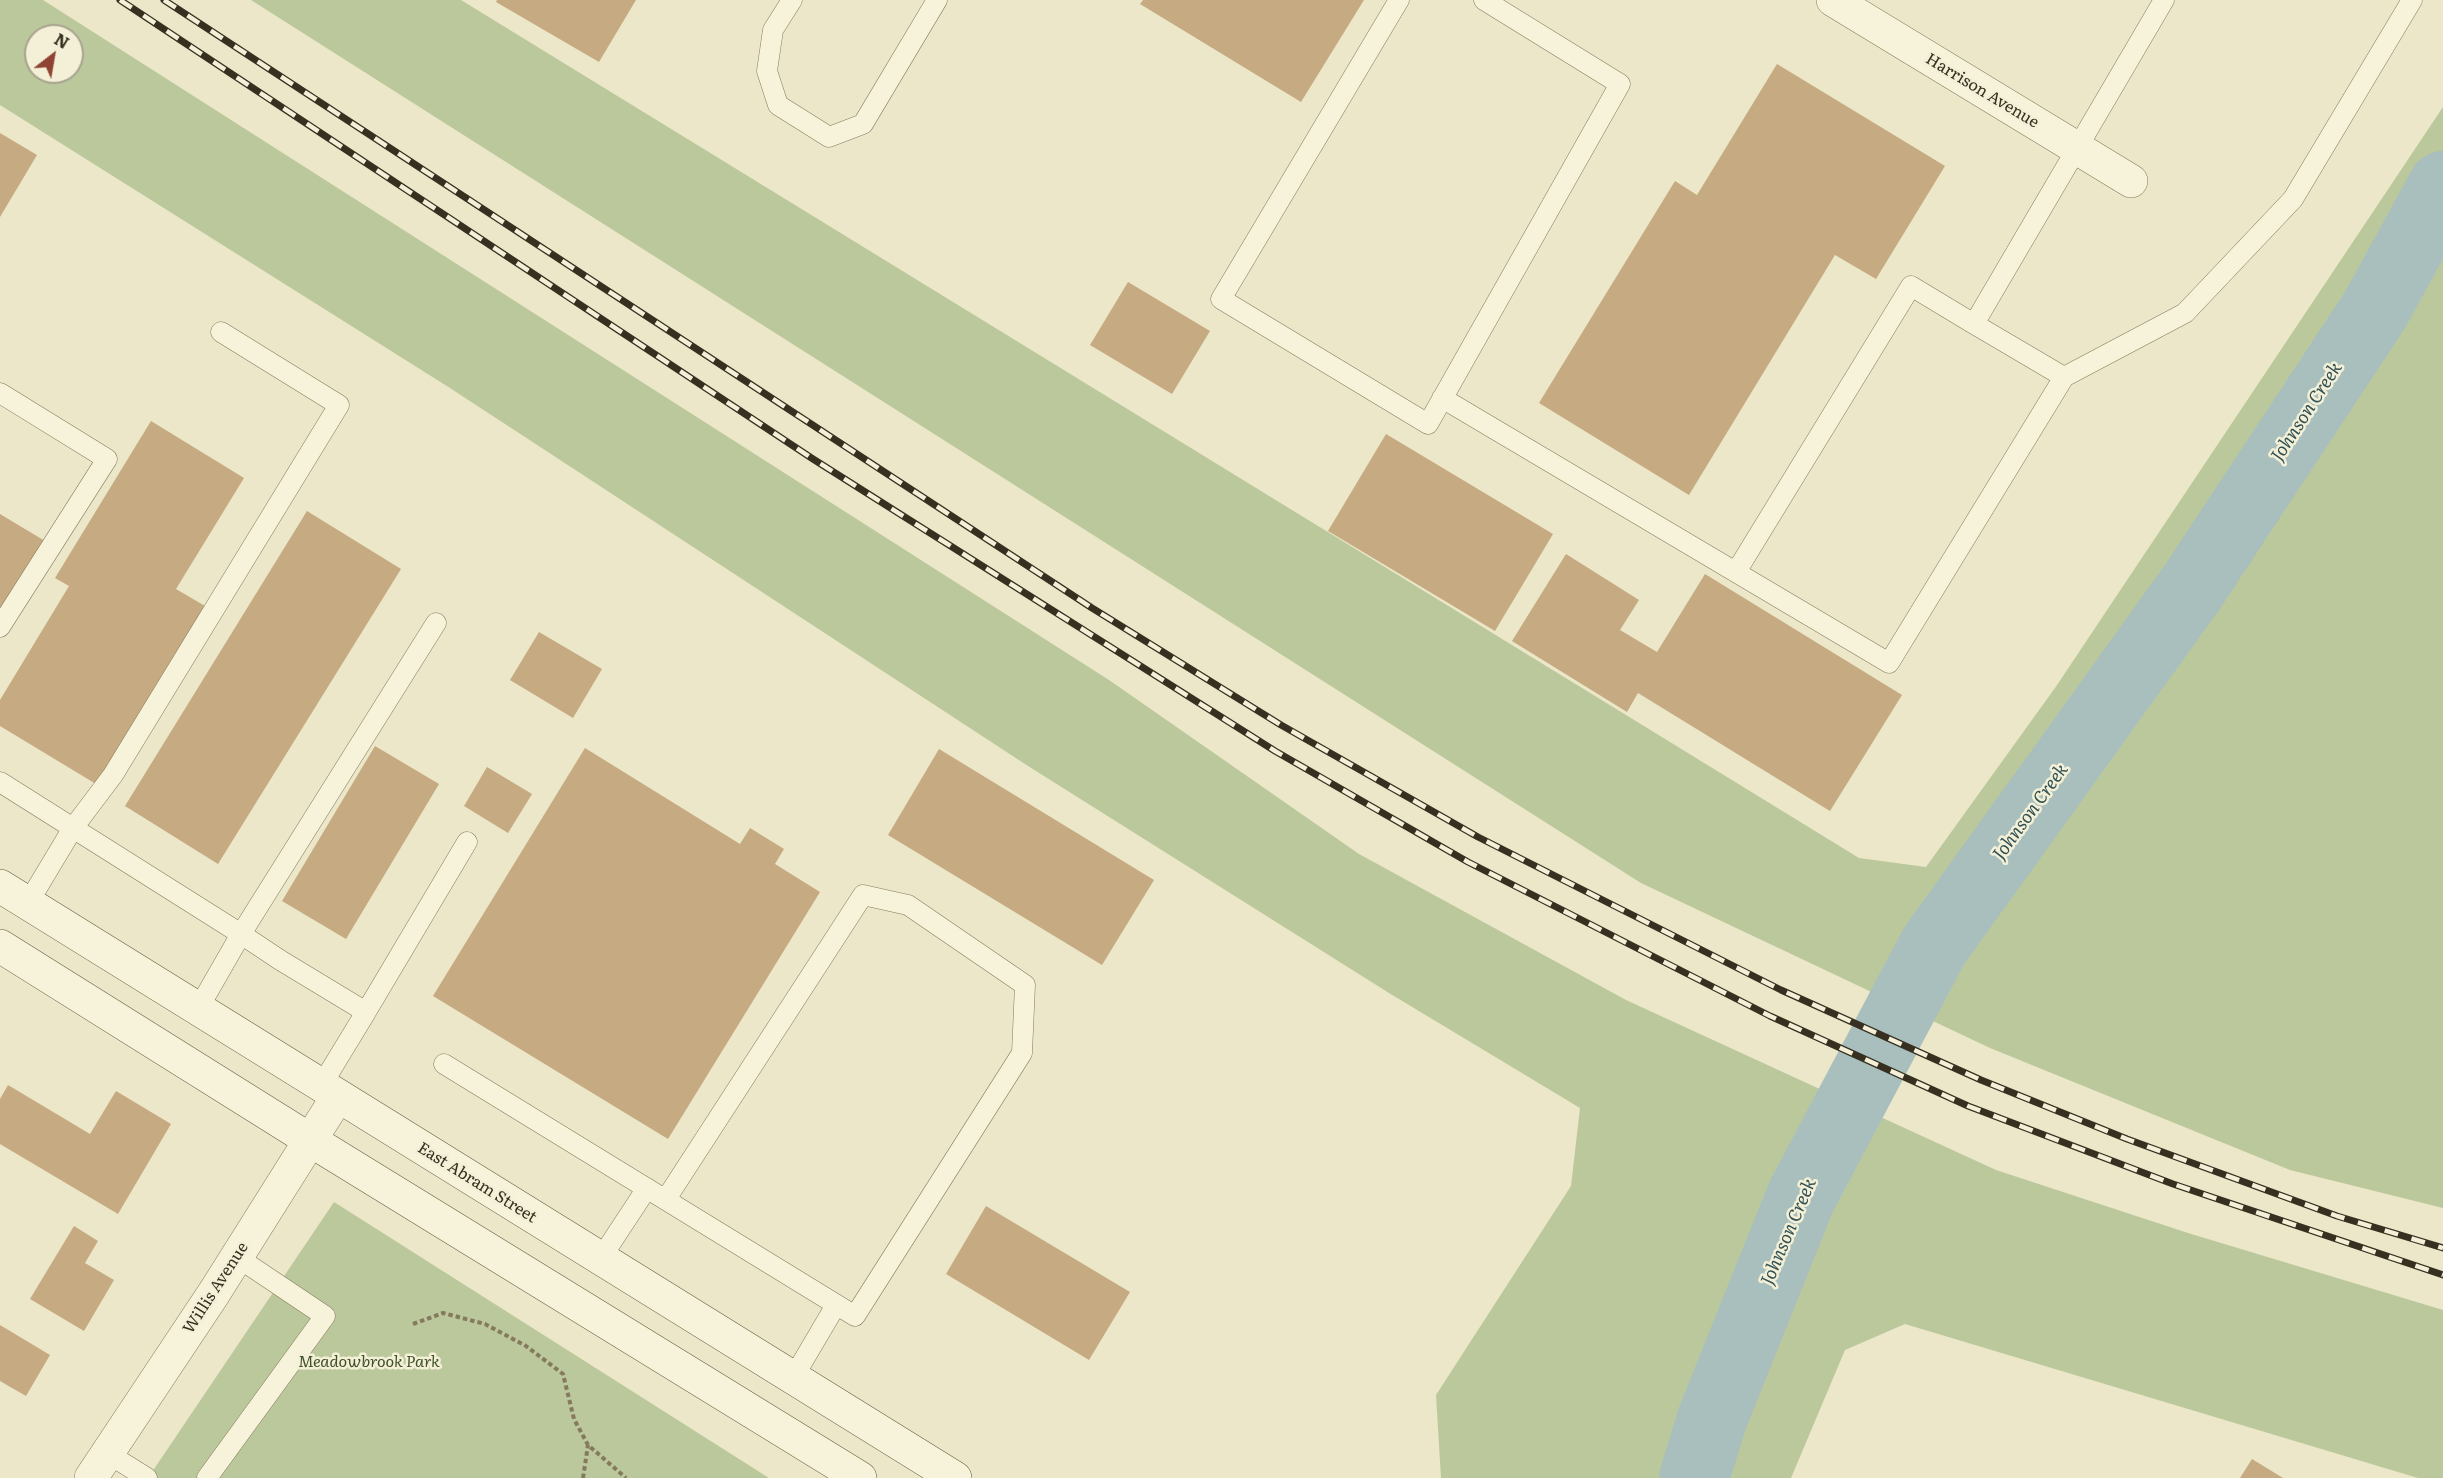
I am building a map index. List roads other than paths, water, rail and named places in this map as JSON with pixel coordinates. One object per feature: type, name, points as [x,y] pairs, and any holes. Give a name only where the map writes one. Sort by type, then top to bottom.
[{"type":"main road","name":"Harrison Avenue","points":[[1834,0],[2131,181]]},
{"type":"main road","name":"East Abram Street","points":[[0,886],[955,1478]]},
{"type":"main road","points":[[0,946],[310,1140],[860,1478]]},
{"type":"main road","name":"Willis Avenue","points":[[99,1465],[237,1257],[310,1140],[330,1091]]},
{"type":"lane","points":[[792,0],[773,30],[767,71],[778,105],[829,137],[862,124],[937,0]]},
{"type":"lane","points":[[1399,0],[1221,299],[1428,424],[1620,84],[1484,0]]},
{"type":"lane","points":[[1974,324],[2164,0]]},
{"type":"lane","points":[[1442,398],[1889,663],[2064,377],[2185,313],[2293,199],[2412,0]]},
{"type":"lane","points":[[1736,572],[1911,286],[2064,377]]},
{"type":"lane","points":[[28,903],[73,828],[112,775],[339,405],[221,332]]},
{"type":"lane","points":[[0,393],[107,459],[0,627]]},
{"type":"lane","points":[[198,1009],[241,934],[436,623]]},
{"type":"lane","points":[[0,782],[366,1012]]},
{"type":"lane","points":[[330,1091],[366,1012],[467,842]]},
{"type":"lane","points":[[444,1064],[855,1316],[1022,1053],[1025,986],[908,905],[863,895],[666,1199]]},
{"type":"lane","points":[[601,1258],[647,1188]]},
{"type":"lane","points":[[207,1478],[325,1316],[237,1257]]},
{"type":"lane","points":[[794,1378],[836,1305]]},
{"type":"lane","points":[[99,1465],[147,1478]]},
{"type":"waterway","name":"Johnson Creek","points":[[1694,1478],[1712,1419],[1801,1197],[1934,946],[2193,586],[2375,310],[2443,186]]},
{"type":"railway","points":[[120,0],[813,459],[1275,751],[1468,862],[1770,1016],[1968,1106],[2173,1184],[2443,1275]]},
{"type":"railway","points":[[164,0],[1092,608],[1281,725],[1478,837],[1781,990],[1981,1080],[2127,1139],[2337,1216],[2443,1248]]},
{"type":"park label","name":"Meadowbrook Park","points":[[369,1362]]}]
